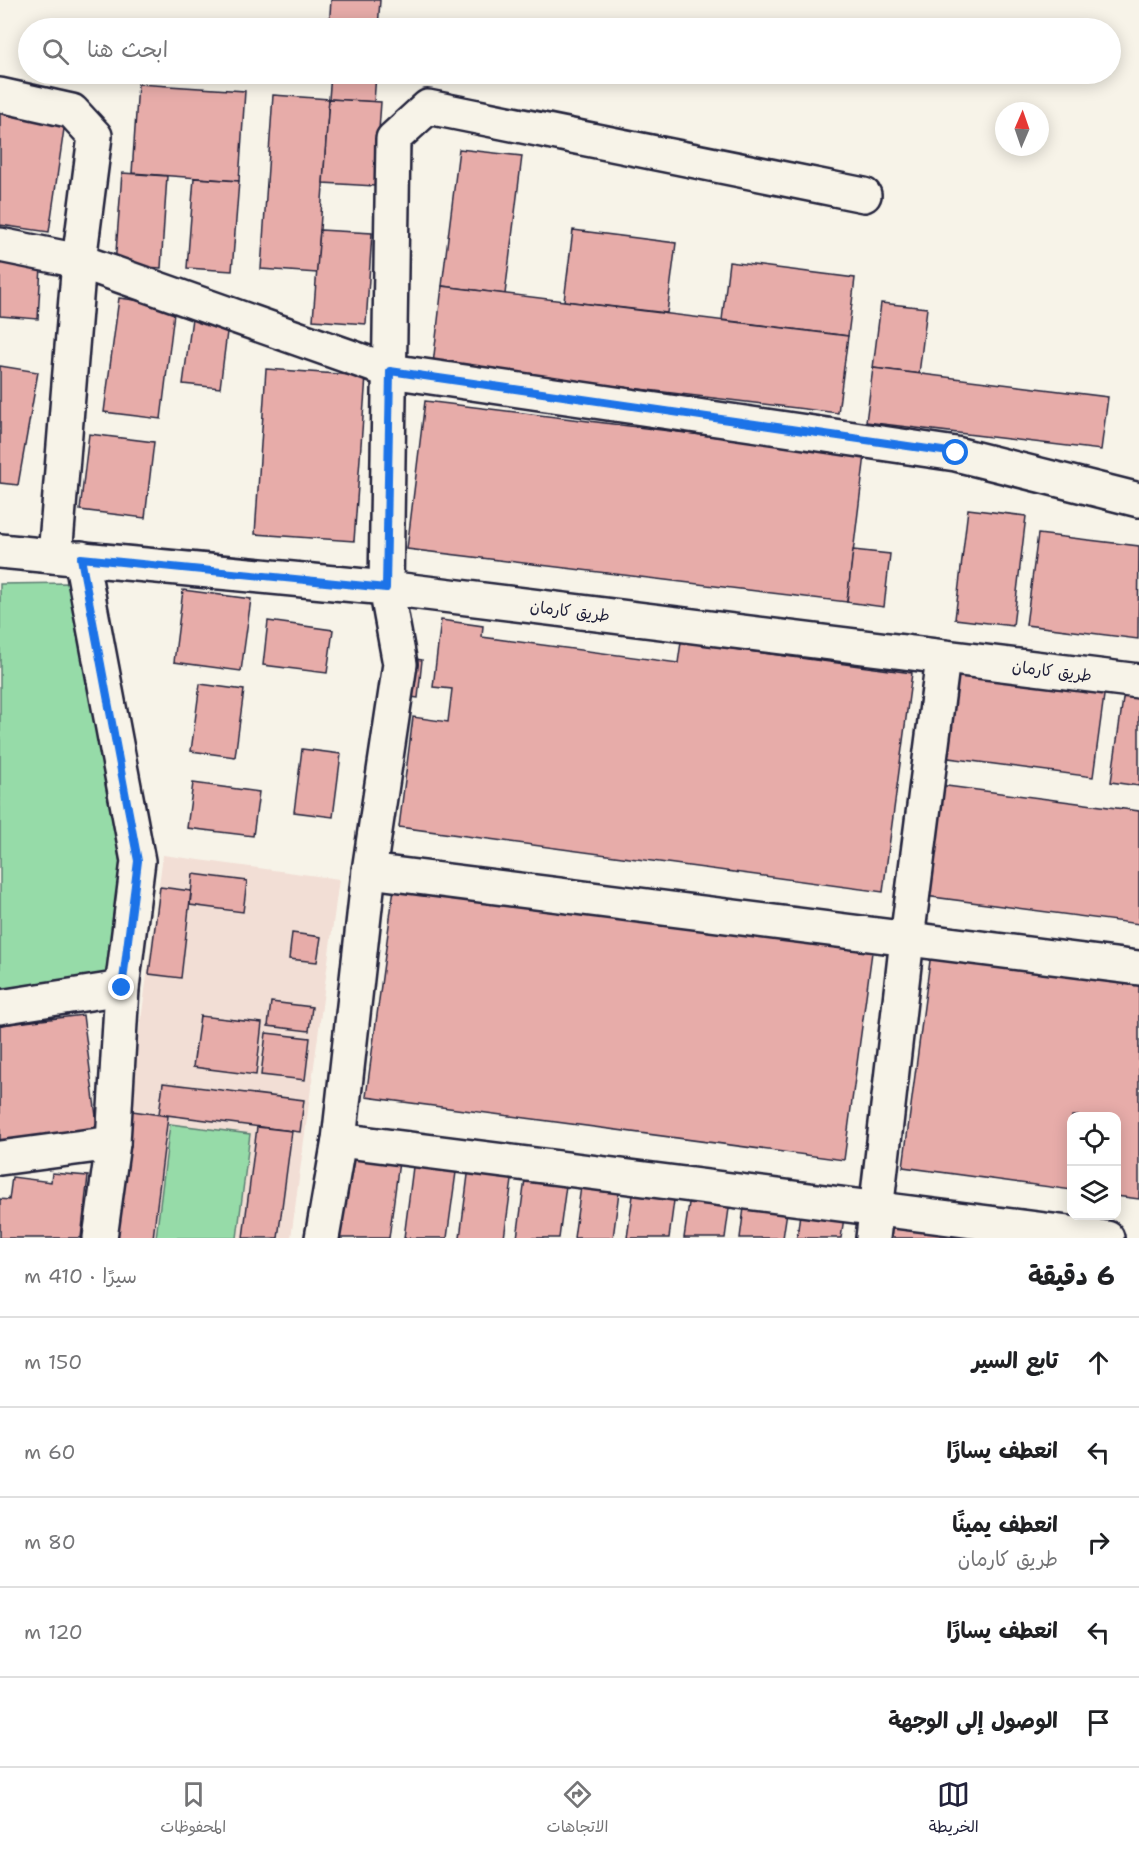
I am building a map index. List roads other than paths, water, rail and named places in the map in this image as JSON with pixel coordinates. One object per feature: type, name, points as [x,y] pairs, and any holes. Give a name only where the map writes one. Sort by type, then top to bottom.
[{"type":"street","points":[[0,95],[72,111],[95,136],[79,261],[68,557],[138,861],[122,988],[113,1143],[100,1238]]},
{"type":"street","points":[[322,1238],[339,1140],[369,871],[400,664],[386,588],[393,139],[428,107],[864,195]]},
{"type":"street","points":[[0,245],[79,261],[390,371],[956,453],[1139,500]]},
{"type":"street","name":"طريق كارمان","points":[[0,550],[386,588],[1139,681]]},
{"type":"street","points":[[875,1223],[944,658]]},
{"type":"street","points":[[369,871],[1139,969]]},
{"type":"street","points":[[0,1007],[122,988]]},
{"type":"street","points":[[339,1140],[875,1223],[1107,1238]]},
{"type":"street","points":[[0,1158],[113,1143]]}]
